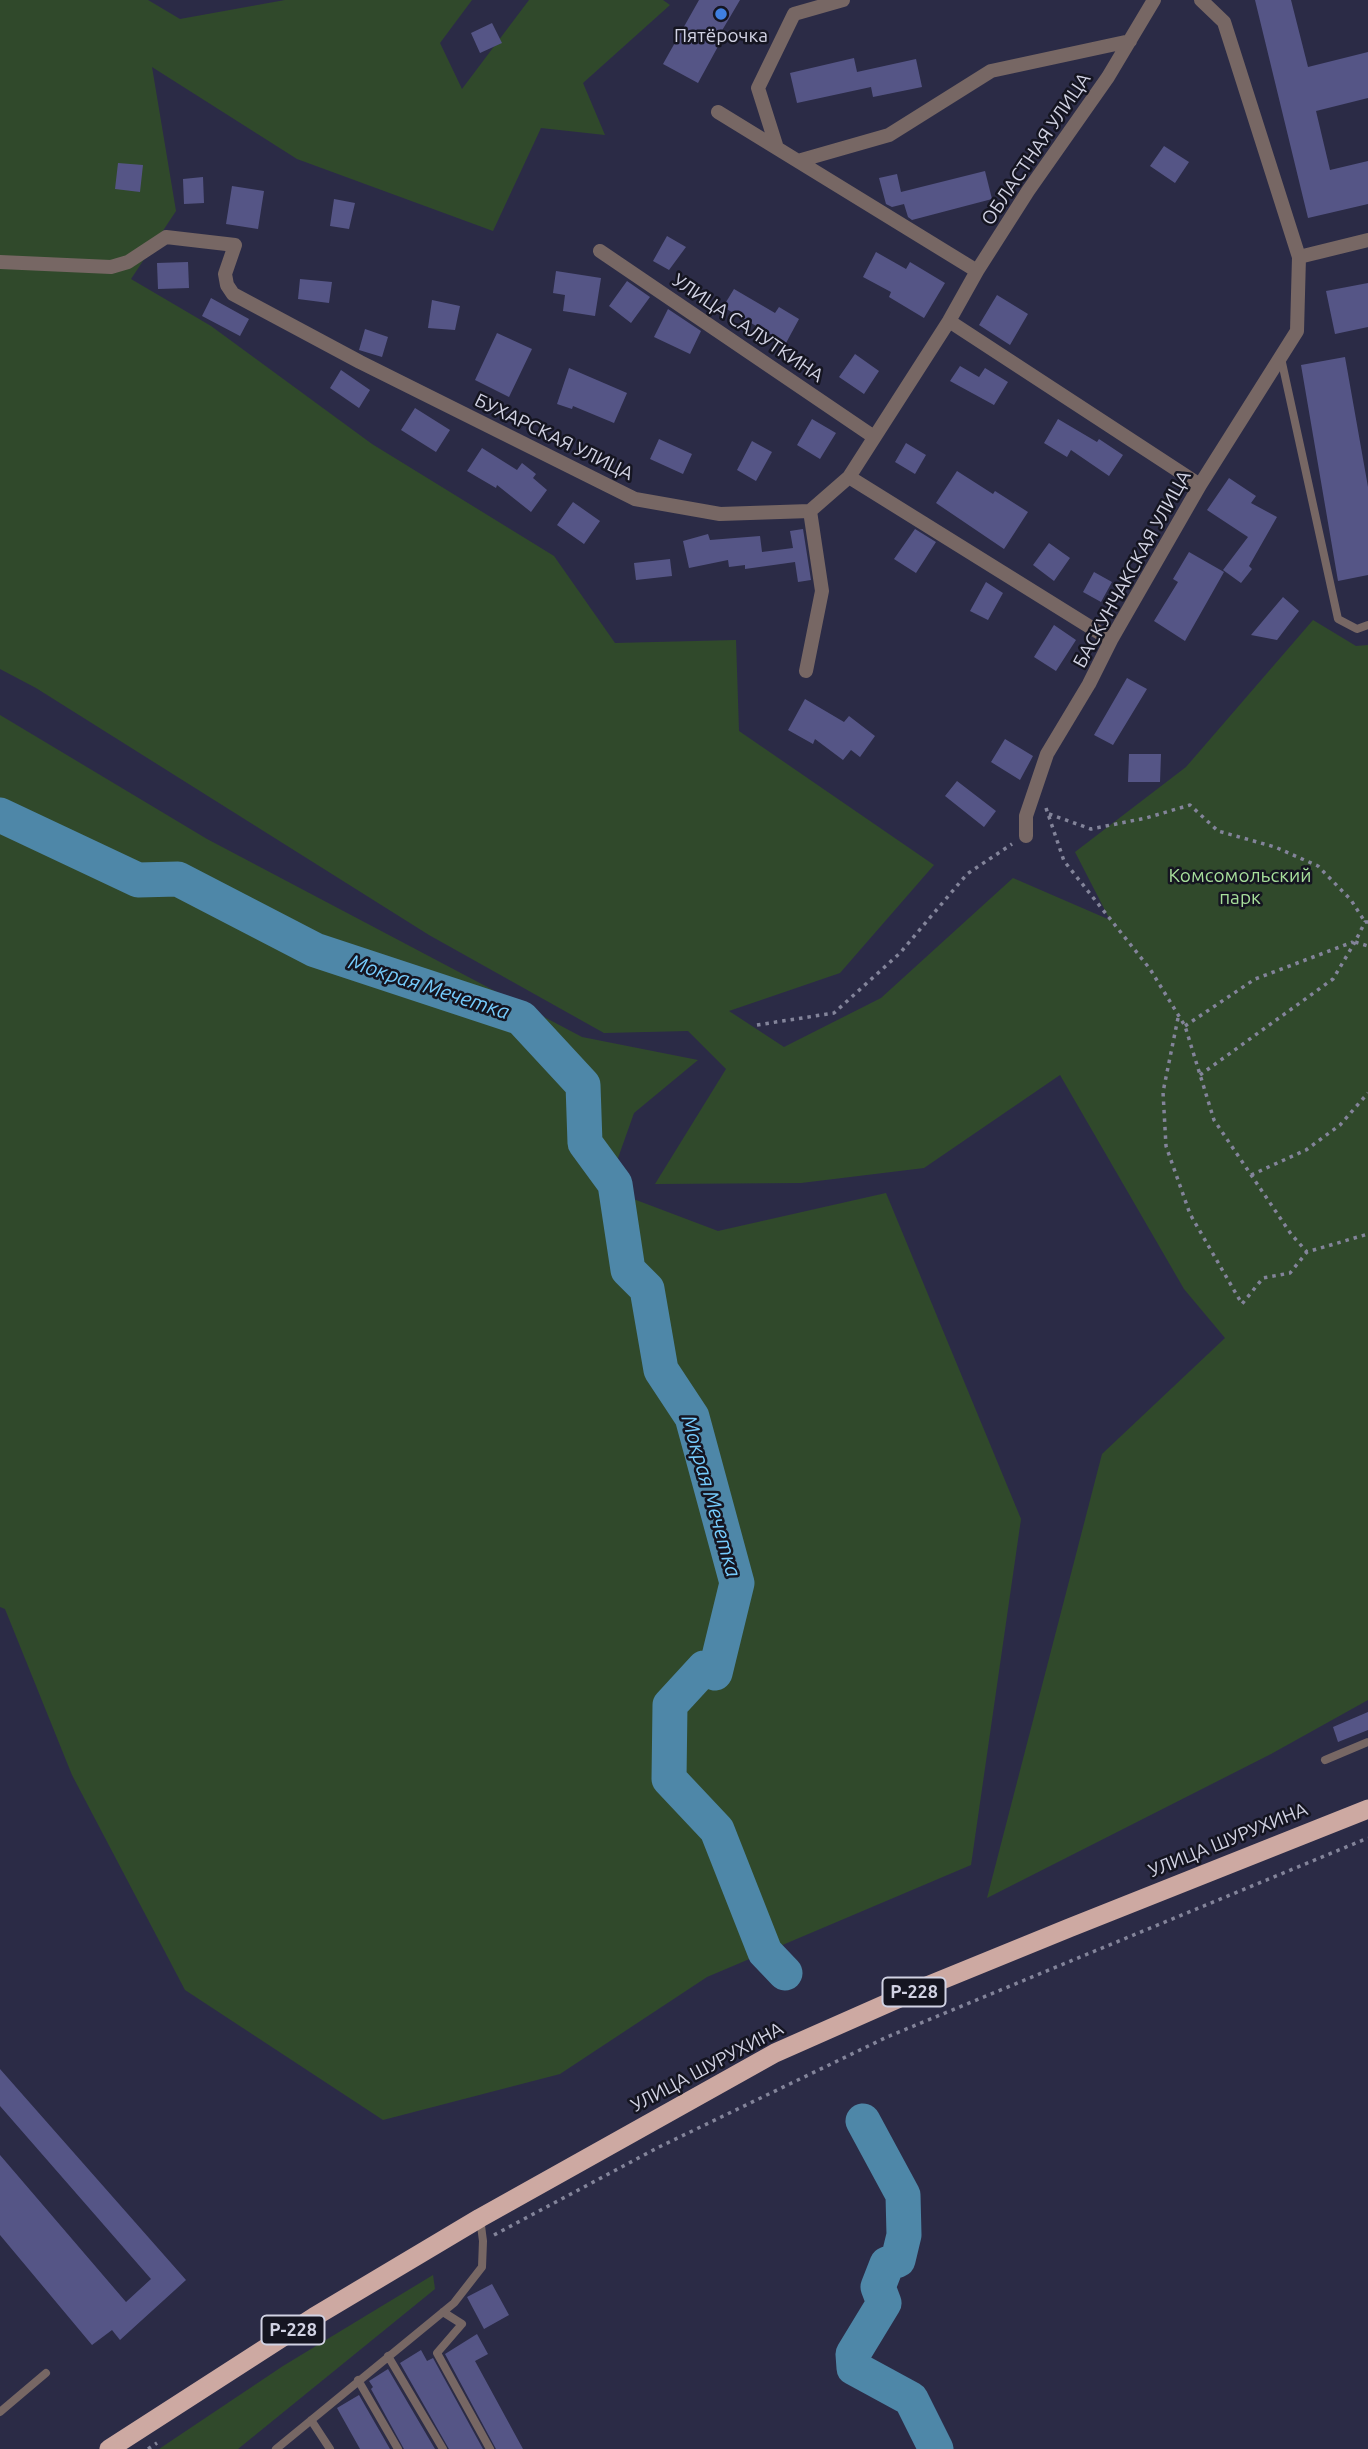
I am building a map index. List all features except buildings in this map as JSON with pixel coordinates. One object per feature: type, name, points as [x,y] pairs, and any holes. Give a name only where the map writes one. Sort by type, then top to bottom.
[{"type":"highway","name":"УЛИЦА ШУРУХИНА","points":[[109,2449],[314,2317],[480,2218],[775,2053],[1056,1933],[1368,1809]]},
{"type":"street","points":[[777,148],[758,88],[794,14],[843,0]]},
{"type":"street","name":"ОБЛАСТНАЯ УЛИЦА","points":[[949,321],[1028,191],[1108,77],[1154,0]]},
{"type":"street","points":[[1201,0],[1224,22],[1299,257],[1368,240]]},
{"type":"street","points":[[798,161],[889,135],[991,71],[1130,41]]},
{"type":"street","points":[[718,112],[977,271]]},
{"type":"street","name":"БУХАРСКАЯ УЛИЦА","points":[[0,262],[111,268],[128,262],[166,237],[235,245],[225,274],[227,285],[233,294],[360,362],[635,499],[720,514],[810,512]]},
{"type":"street","name":"УЛИЦА САЛУТКИНА","points":[[600,251],[874,437]]},
{"type":"street","name":"БАСКУНЧАКСКАЯ УЛИЦА","points":[[1026,836],[1026,816],[1047,754],[1200,485],[1297,331],[1299,257]]},
{"type":"street","points":[[806,671],[822,591],[810,512],[849,478],[949,321],[1200,485]]},
{"type":"street","points":[[849,478],[1111,640]]},
{"type":"lane","points":[[1281,358],[1338,619],[1357,629],[1368,625]]},
{"type":"lane","points":[[1325,1760],[1368,1742]]},
{"type":"lane","points":[[276,2449],[454,2304],[482,2267],[480,2218]]},
{"type":"lane","points":[[443,2312],[462,2324],[437,2353],[490,2449]]},
{"type":"lane","points":[[388,2356],[443,2449]]},
{"type":"lane","points":[[0,2412],[46,2373]]},
{"type":"lane","points":[[358,2380],[398,2449]]},
{"type":"lane","points":[[311,2420],[330,2449]]},
{"type":"path","points":[[1036,784],[1064,861],[1150,968],[1185,1026],[1214,1120],[1290,1234],[1307,1252]]},
{"type":"path","points":[[1049,814],[1091,829],[1146,818],[1190,805],[1218,831],[1275,847],[1318,866],[1352,900],[1366,922],[1333,979],[1200,1074]]},
{"type":"path","points":[[757,1026],[834,1013],[900,953],[967,874],[1026,836]]},
{"type":"path","points":[[1185,1026],[1255,979],[1355,942],[1368,946]]},
{"type":"path","points":[[1179,1016],[1163,1092],[1166,1146],[1190,1214],[1241,1304],[1263,1278],[1290,1273],[1307,1252],[1368,1234]]},
{"type":"path","points":[[1251,1175],[1306,1150],[1340,1125],[1368,1093]]},
{"type":"path","points":[[483,2241],[659,2147],[887,2037],[1368,1838]]},
{"type":"path","points":[[148,2449],[159,2442]]},
{"type":"green space","name":"Комсомольский парк","points":[[0,0],[148,0],[180,19],[285,0],[472,0],[440,43],[462,89],[529,0],[663,0],[670,5],[583,83],[605,135],[541,128],[493,231],[297,159],[152,67],[176,211],[131,279],[211,326],[372,444],[554,556],[615,643],[736,640],[739,731],[934,865],[840,973],[729,1011],[784,1047],[881,998],[1013,878],[1110,920],[1075,852],[1186,767],[1313,620],[1356,646],[1368,645],[1368,1700],[1271,1754],[987,1898],[1102,1454],[1225,1338],[1184,1289],[1060,1075],[924,1168],[801,1183],[655,1184],[726,1069],[688,1031],[604,1033],[429,935],[36,688],[0,669]]},
{"type":"green space","points":[[0,715],[207,839],[582,1037],[698,1060],[634,1113],[607,1189],[718,1231],[886,1193],[1021,1519],[971,1865],[707,1977],[560,2074],[383,2120],[185,1990],[72,1775],[5,1609],[0,1607]]},
{"type":"green space","points":[[433,2275],[435,2289],[238,2449],[159,2449],[283,2366]]},
{"type":"waterway","name":"Мокрая Мечетка","points":[[0,815],[138,880],[178,879],[315,950],[521,1018],[583,1085],[585,1143],[615,1184],[628,1270],[647,1289],[661,1370],[692,1417],[737,1583],[715,1673],[704,1668],[670,1705],[669,1779],[717,1830],[765,1952],[785,1973]]},
{"type":"waterway","name":"Мокрая Мечетка","points":[[863,2121],[903,2195],[904,2235],[898,2260],[887,2264],[878,2287],[884,2303],[853,2354],[854,2368],[911,2399],[936,2449]]},
{"type":"place","name":"Пятёрочка","points":[[721,14]]}]
